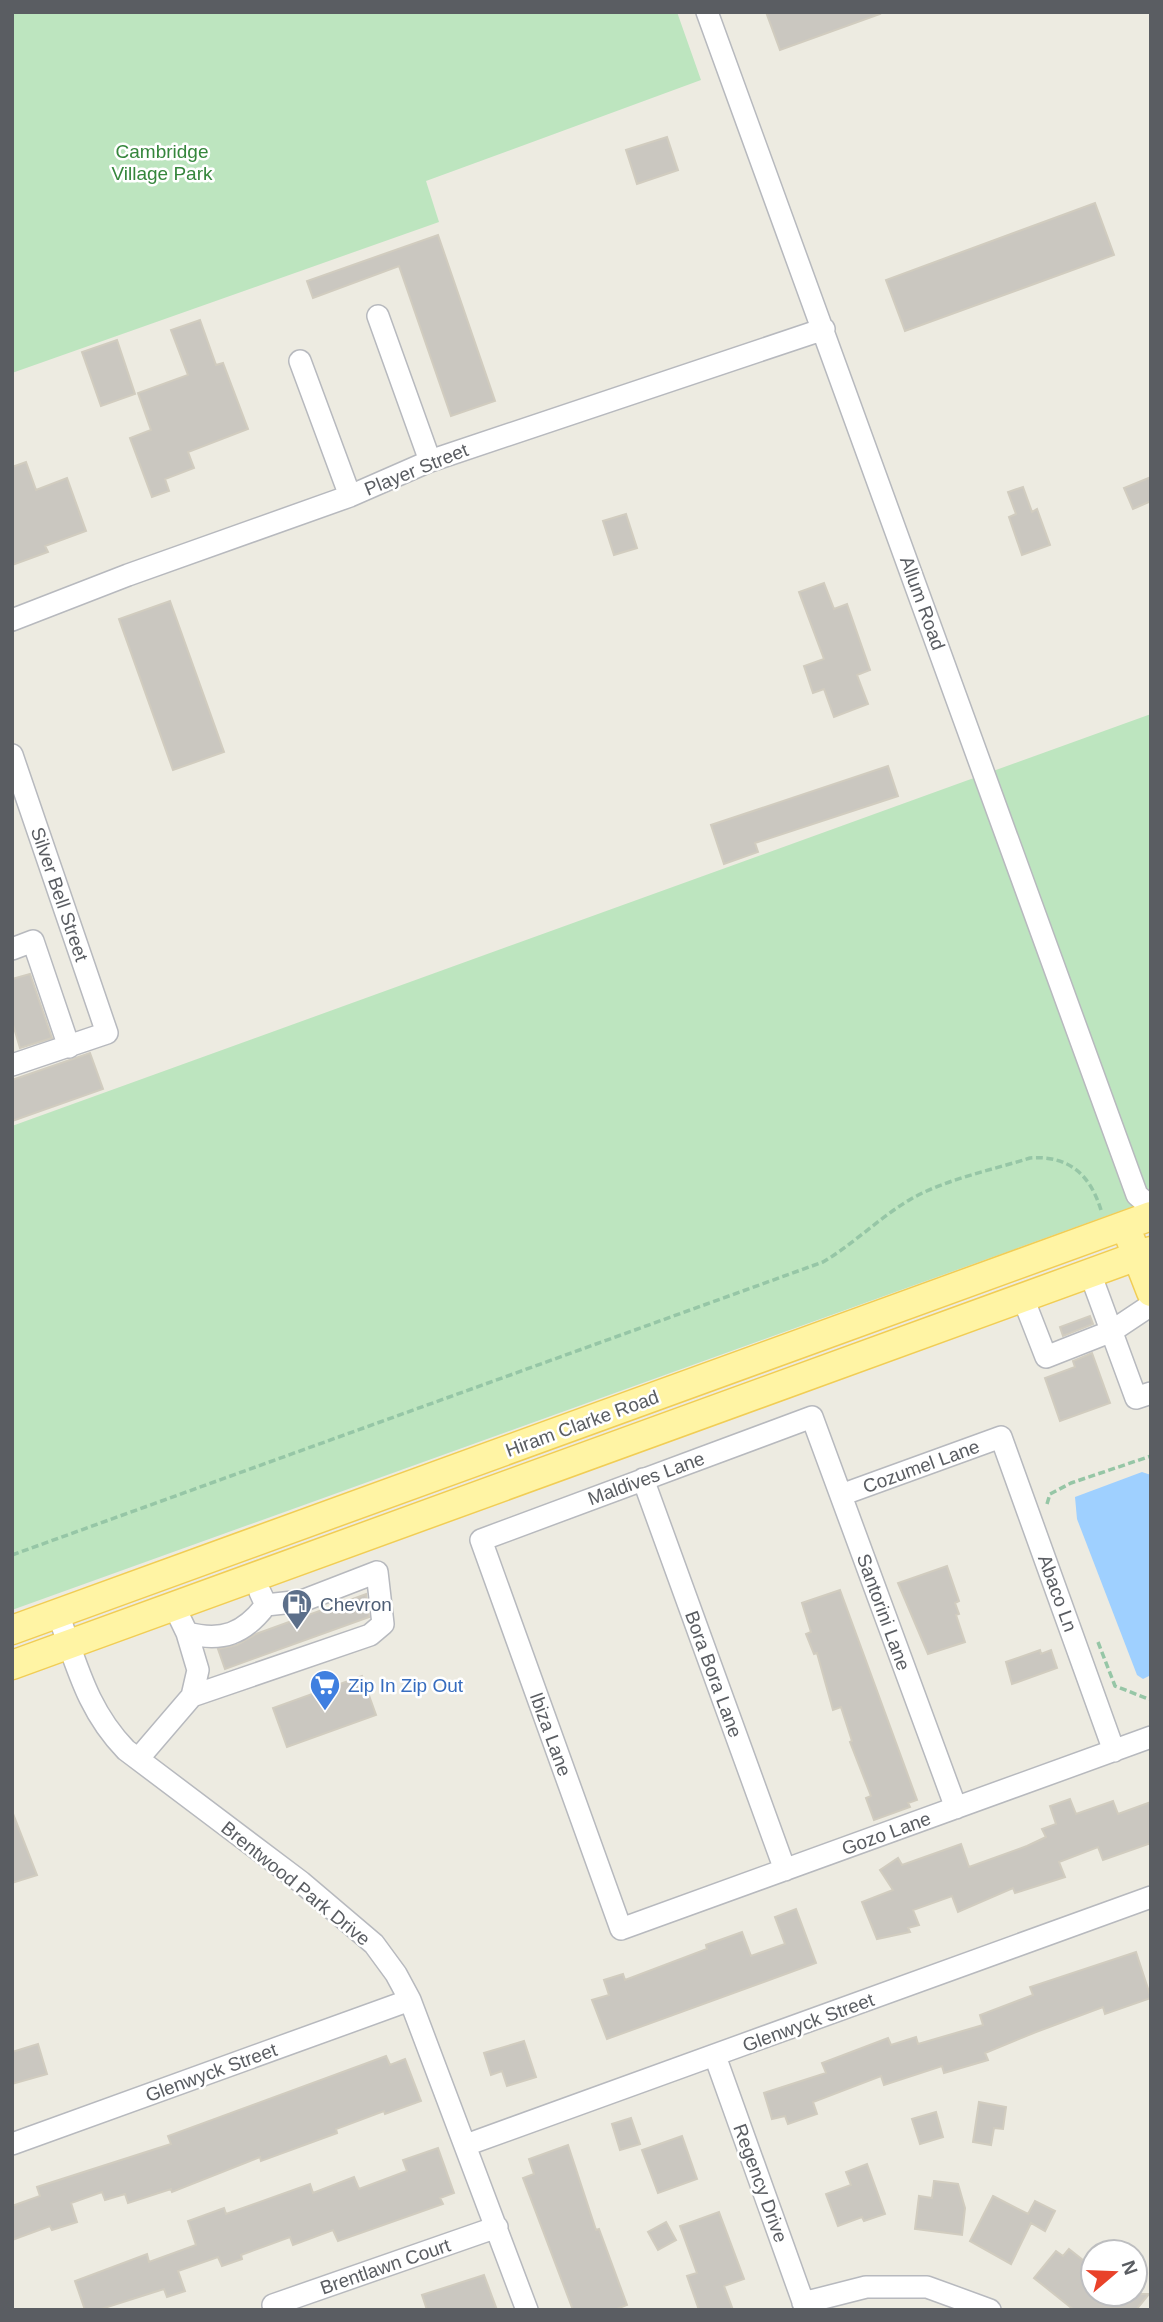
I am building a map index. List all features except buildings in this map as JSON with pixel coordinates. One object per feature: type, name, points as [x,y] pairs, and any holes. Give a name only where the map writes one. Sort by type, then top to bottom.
[{"type":"main road","points":[[1134,1213],[1151,1292]]},
{"type":"main road","name":"Hiram Clarke Road","points":[[12,1630],[832,1332],[1134,1213]]},
{"type":"main road","name":"Hiram Clarke Road","points":[[12,1665],[1144,1254]]},
{"type":"main road","points":[[832,1332],[844,1364]]},
{"type":"main road","points":[[600,1417],[613,1449]]},
{"type":"main road","points":[[366,1502],[376,1534]]},
{"type":"street","name":"Allum Road","points":[[707,12],[824,329],[1134,1213]]},
{"type":"street","points":[[378,316],[430,461]]},
{"type":"street","name":"Player Street","points":[[12,620],[128,575],[351,496],[430,461],[824,329]]},
{"type":"street","points":[[300,361],[351,496]]},
{"type":"street","name":"Silver Bell Street","points":[[12,755],[107,1033],[69,1047]]},
{"type":"street","points":[[12,949],[33,941],[69,1047],[12,1065]]},
{"type":"street","points":[[1090,1273],[1136,1398],[1151,1393]]},
{"type":"street","points":[[1023,1298],[1046,1357],[1112,1331],[1151,1305]]},
{"type":"street","name":"Maldives Lane","points":[[481,1540],[812,1417]]},
{"type":"street","name":"Santorini Lane","points":[[812,1417],[956,1808]]},
{"type":"street","name":"Cozumel Lane","points":[[841,1495],[1001,1437]]},
{"type":"street","name":"Abaco Ln","points":[[1001,1437],[1114,1751]]},
{"type":"street","name":"Bora Bora Lane","points":[[643,1479],[785,1870]]},
{"type":"street","name":"Ibiza Lane","points":[[481,1540],[621,1929]]},
{"type":"street","points":[[187,1633],[211,1639],[250,1626],[266,1605],[302,1601],[377,1572],[383,1624],[370,1635],[192,1696]]},
{"type":"street","points":[[254,1577],[266,1605]]},
{"type":"street","points":[[138,1759],[192,1696],[198,1670],[187,1633],[174,1606]]},
{"type":"street","name":"Brentwood Park Drive","points":[[58,1614],[95,1712],[105,1729],[138,1759],[301,1882],[374,1944],[396,1974],[410,2000],[527,2310]]},
{"type":"street","name":"Gozo Lane","points":[[621,1929],[1151,1737]]},
{"type":"street","name":"Glenwyck Street","points":[[466,2145],[1150,1900]]},
{"type":"street","name":"Glenwyck Street","points":[[12,2144],[410,2000]]},
{"type":"street","name":"Regency Drive","points":[[715,2056],[805,2307]]},
{"type":"street","name":"Brentlawn Court","points":[[273,2305],[497,2227]]},
{"type":"street","points":[[805,2307],[866,2287],[928,2287],[990,2310]]},
{"type":"path","points":[[12,1555],[823,1262],[855,1243],[886,1216],[914,1197],[1030,1158],[1049,1157],[1073,1165],[1090,1183],[1134,1213]]},
{"type":"path","points":[[1048,1511],[1049,1494],[1071,1483],[1151,1456]]},
{"type":"path","points":[[1097,1639],[1115,1686],[1151,1700]]},
{"type":"green space","name":"Cambridge Village Park","points":[[12,12],[677,12],[701,80],[426,181],[439,222],[12,373]]},
{"type":"green space","points":[[1151,714],[1151,1200],[12,1610],[12,1126]]},
{"type":"water","points":[[1142,1472],[1151,1475],[1151,1675],[1143,1679],[1137,1675],[1077,1519],[1075,1497]]},
{"type":"place","name":"Chevron","points":[[297,1631]]},
{"type":"place","name":"Zip In Zip Out","points":[[325,1712]]}]
